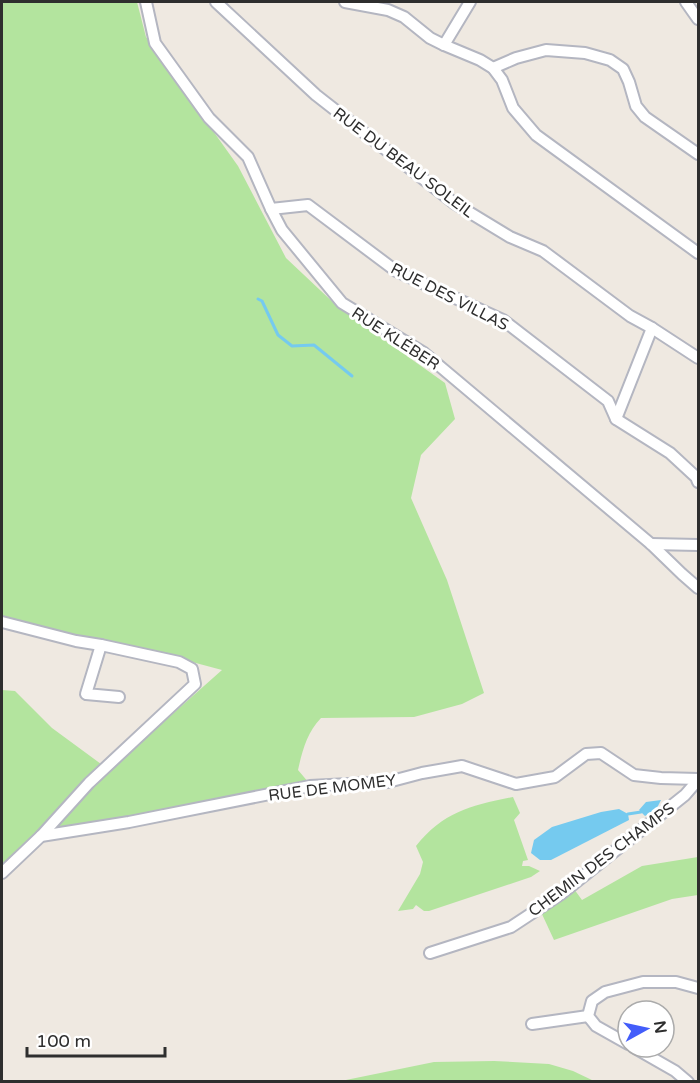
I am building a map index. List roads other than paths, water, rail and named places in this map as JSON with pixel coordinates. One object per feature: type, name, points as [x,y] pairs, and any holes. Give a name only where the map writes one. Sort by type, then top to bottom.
[{"type":"street","name":"RUE KLÉBER","points":[[146,2],[155,43],[209,118],[248,157],[282,230],[342,303],[424,353],[651,544],[699,588]]},
{"type":"street","name":"RUE DU BEAU SOLEIL","points":[[216,2],[316,95],[454,203],[510,237],[543,251],[630,316],[699,358]]},
{"type":"street","points":[[345,2],[376,4],[404,17],[430,38],[493,68],[513,108],[536,135],[699,253]]},
{"type":"street","points":[[444,45],[470,2]]},
{"type":"street","points":[[686,2],[699,19]]},
{"type":"street","points":[[493,68],[516,58],[546,50],[585,53],[610,60],[623,69],[630,82],[636,106],[645,117],[699,154]]},
{"type":"street","name":"RUE DES VILLAS","points":[[271,209],[308,205],[396,271],[503,320],[608,401],[616,419],[670,453],[699,482]]},
{"type":"street","points":[[616,419],[652,328]]},
{"type":"street","points":[[651,544],[699,545]]},
{"type":"street","points":[[2,622],[76,641],[179,662],[192,669],[195,684],[89,783],[41,836],[2,873]]},
{"type":"street","points":[[101,645],[86,694],[119,697]]},
{"type":"street","name":"RUE DE MOMEY","points":[[41,836],[129,822],[310,786],[388,782],[462,766],[516,784],[555,777],[586,754],[601,753],[634,775],[699,780]]},
{"type":"street","name":"CHEMIN DES CHAMPS","points":[[430,953],[511,927],[561,894],[686,795],[699,780]]},
{"type":"street","points":[[588,1016],[592,1001],[604,992],[642,982],[676,982],[699,988]]},
{"type":"street","points":[[532,1024],[588,1016]]},
{"type":"street","points":[[588,1016],[596,1026],[616,1037]]},
{"type":"street","points":[[654,1059],[675,1071],[688,1082]]},
{"type":"water","points":[[661,800],[656,810],[645,816],[639,810],[646,802]]},
{"type":"water","points":[[619,809],[628,814],[629,820],[551,860],[540,860],[531,853],[534,840],[552,827]]},
{"type":"waterway","points":[[258,299],[262,301],[278,335],[292,346],[314,345],[352,376]]},
{"type":"waterway","points":[[628,814],[641,812]]}]
